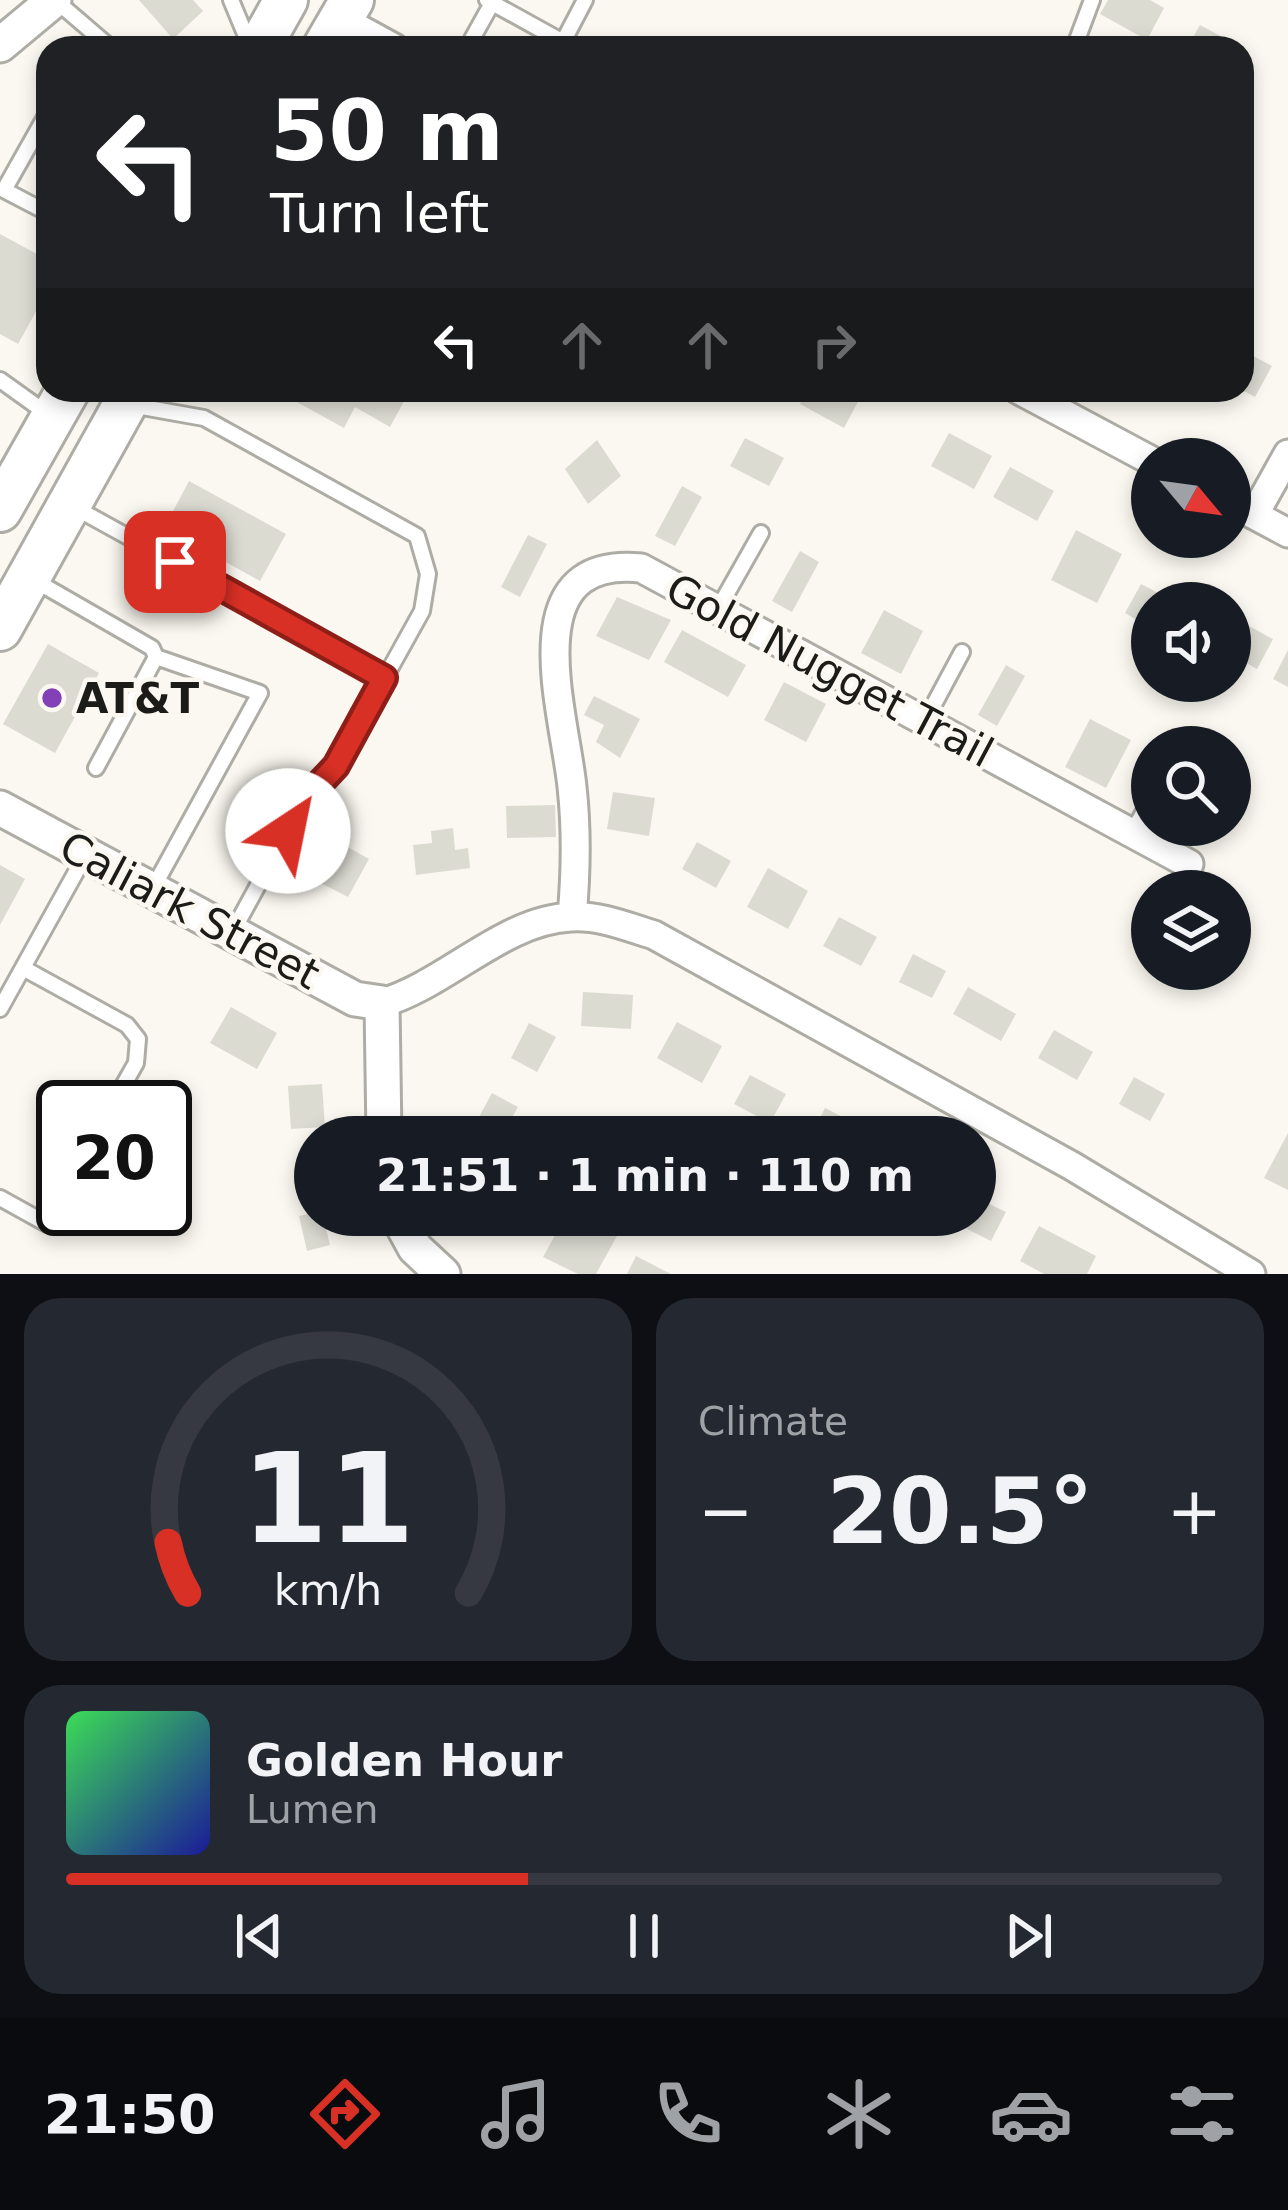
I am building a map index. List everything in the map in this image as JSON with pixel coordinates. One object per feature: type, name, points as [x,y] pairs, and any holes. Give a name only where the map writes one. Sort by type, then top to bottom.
[{"type":"main road","points":[[263,36],[286,0]]},
{"type":"main road","points":[[0,629],[126,402]]},
{"type":"main road","points":[[0,511],[60,404]]},
{"type":"street","points":[[0,45],[54,0]]},
{"type":"street","points":[[339,22],[369,36]]},
{"type":"street","points":[[1042,402],[1131,449]]},
{"type":"street","points":[[1251,497],[1288,454]]},
{"type":"street","points":[[1251,513],[1288,533]]},
{"type":"street","name":"Gold Nugget Trail","points":[[572,917],[578,843],[553,660],[556,619],[568,594],[584,579],[620,566],[641,568],[1131,832]]},
{"type":"street","name":"Caliark Street","points":[[0,808],[355,999],[382,1003]]},
{"type":"street","name":"Gold Nugget Trail","points":[[1156,846],[1189,864]]},
{"type":"street","points":[[384,1116],[382,1003],[423,988],[528,928],[572,917],[654,935],[1072,1166],[1251,1274]]},
{"type":"street","points":[[409,1236],[443,1274]]},
{"type":"lane","points":[[54,0],[97,36]]},
{"type":"lane","points":[[231,0],[249,36]]},
{"type":"lane","points":[[566,36],[585,0]]},
{"type":"lane","points":[[1078,36],[1092,0]]},
{"type":"lane","points":[[473,36],[490,1],[552,36]]},
{"type":"lane","points":[[36,133],[4,190],[36,207]]},
{"type":"lane","points":[[0,380],[36,394]]},
{"type":"lane","points":[[147,402],[204,418],[417,536],[428,574],[422,610],[336,766],[307,797],[232,933]]},
{"type":"lane","points":[[69,505],[384,678]]},
{"type":"lane","points":[[718,609],[760,533]]},
{"type":"lane","points":[[29,577],[152,648],[156,657],[260,693],[152,890]]},
{"type":"lane","points":[[925,721],[962,652]]},
{"type":"lane","points":[[96,768],[156,657]]},
{"type":"lane","points":[[0,1009],[86,854]]},
{"type":"lane","points":[[22,968],[127,1025],[137,1039],[136,1063],[126,1080]]},
{"type":"lane","points":[[0,1198],[36,1218]]},
{"type":"building","points":[[139,0],[193,0],[203,11],[170,36]]},
{"type":"building","points":[[1108,0],[1150,0],[1164,8],[1149,36],[1140,36],[1100,14]]},
{"type":"building","points":[[1200,25],[1221,36],[1194,36]]},
{"type":"building","points":[[0,234],[36,254],[36,312],[18,344],[0,334]]},
{"type":"building","points":[[1254,356],[1272,366],[1254,396]]},
{"type":"building","points":[[297,402],[404,402],[390,427],[355,407],[344,428]]},
{"type":"building","points":[[801,402],[858,402],[844,428]]},
{"type":"building","points":[[949,433],[992,456],[974,489],[931,466]]},
{"type":"building","points":[[745,438],[784,458],[769,486],[730,466]]},
{"type":"building","points":[[597,440],[621,476],[588,504],[565,469]]},
{"type":"building","points":[[1010,467],[1054,491],[1037,521],[993,497]]},
{"type":"building","points":[[189,481],[286,534],[260,581],[164,528]]},
{"type":"building","points":[[682,486],[702,497],[675,546],[655,536]]},
{"type":"building","points":[[1076,530],[1122,554],[1097,603],[1051,580]]},
{"type":"building","points":[[528,535],[547,544],[520,597],[501,587]]},
{"type":"building","points":[[800,551],[819,562],[792,612],[772,601]]},
{"type":"building","points":[[617,597],[671,620],[649,660],[596,636]]},
{"type":"building","points":[[884,610],[923,631],[901,674],[861,653]]},
{"type":"building","points":[[1251,627],[1273,639],[1257,669],[1251,666]]},
{"type":"building","points":[[682,630],[746,665],[728,697],[664,662]]},
{"type":"building","name":"AT&T","points":[[48,644],[99,673],[55,753],[3,724]]},
{"type":"building","points":[[1288,650],[1288,687],[1273,679]]},
{"type":"building","points":[[1006,665],[1025,676],[997,726],[978,715]]},
{"type":"building","points":[[784,682],[826,704],[806,742],[764,720]]},
{"type":"building","points":[[594,696],[640,719],[620,758],[596,742],[604,725],[584,715]]},
{"type":"building","points":[[1090,719],[1131,740],[1106,788],[1065,767]]},
{"type":"building","points":[[613,792],[655,798],[649,836],[607,829]]},
{"type":"building","points":[[555,805],[556,837],[507,838],[506,806]]},
{"type":"building","points":[[453,828],[455,850],[468,848],[470,868],[416,875],[413,845],[432,843],[431,831]]},
{"type":"building","points":[[330,837],[369,859],[348,897],[309,877]]},
{"type":"building","points":[[697,842],[731,861],[716,888],[682,869]]},
{"type":"building","points":[[0,865],[25,879],[0,925]]},
{"type":"building","points":[[768,868],[808,891],[788,929],[747,907]]},
{"type":"building","points":[[839,917],[877,937],[861,966],[823,946]]},
{"type":"building","points":[[913,954],[946,971],[932,998],[899,982]]},
{"type":"building","points":[[968,987],[1016,1014],[1001,1041],[953,1014]]},
{"type":"building","points":[[583,992],[633,995],[631,1029],[581,1026]]},
{"type":"building","points":[[231,1007],[277,1033],[257,1069],[210,1043]]},
{"type":"building","points":[[677,1022],[722,1046],[702,1083],[657,1058]]},
{"type":"building","points":[[529,1023],[556,1037],[537,1072],[511,1058]]},
{"type":"building","points":[[1054,1030],[1093,1052],[1077,1080],[1038,1058]]},
{"type":"building","points":[[750,1075],[786,1094],[774,1116],[757,1116],[734,1104]]},
{"type":"building","points":[[1134,1077],[1165,1094],[1150,1121],[1119,1104]]},
{"type":"building","points":[[322,1084],[324,1116],[294,1116],[291,1129],[288,1086]]},
{"type":"building","points":[[492,1093],[518,1107],[513,1116],[480,1116]]},
{"type":"building","points":[[1288,1133],[1288,1190],[1264,1178]]},
{"type":"building","points":[[996,1207],[1006,1212],[996,1231]]},
{"type":"building","points":[[1039,1226],[1096,1256],[1087,1274],[1044,1274],[1020,1261]]},
{"type":"building","points":[[304,1236],[328,1236],[330,1245],[307,1251]]},
{"type":"building","points":[[555,1236],[617,1236],[596,1274],[578,1274],[543,1257]]},
{"type":"building","points":[[636,1256],[671,1274],[627,1274]]},
{"type":"place","name":"AT&T","points":[[52,698]]},
{"type":"route","points":[[175,562],[384,678],[336,766],[307,797],[288,831]]}]
